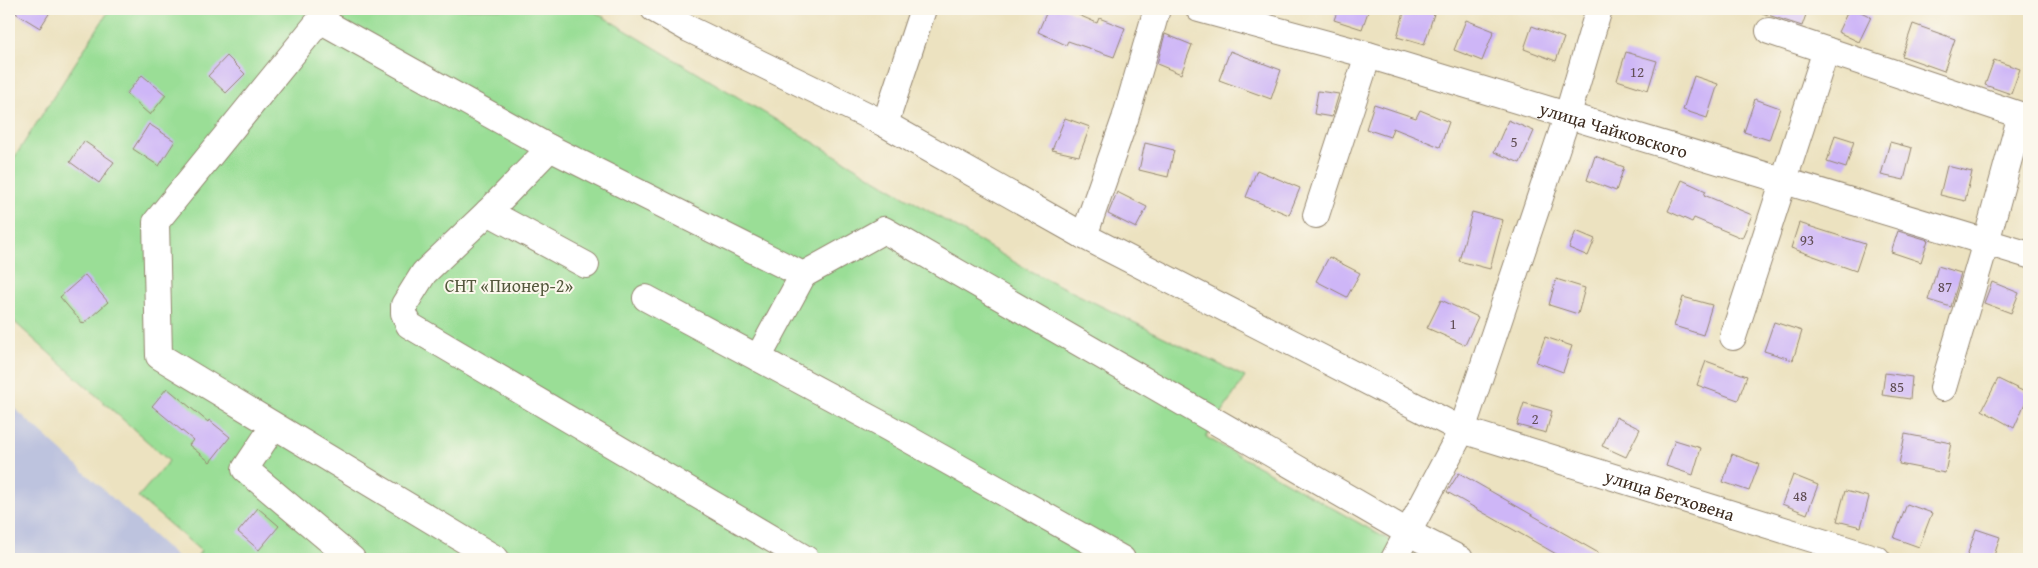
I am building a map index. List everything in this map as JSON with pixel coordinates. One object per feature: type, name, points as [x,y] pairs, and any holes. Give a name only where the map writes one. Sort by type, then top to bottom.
[{"type":"street","name":"улица Бетховена","points":[[654,9],[689,29],[884,124],[1084,236],[1462,430],[1877,559]]},
{"type":"street","points":[[884,124],[923,9]]},
{"type":"street","points":[[1084,236],[1125,119],[1157,9]]},
{"type":"street","name":"улица Чайковского","points":[[1199,9],[1368,55],[1567,117],[2029,255]]},
{"type":"street","points":[[1394,559],[1462,430],[1567,117],[1599,9]]},
{"type":"street","points":[[496,559],[273,427],[159,356],[156,222],[323,15],[550,148],[803,275]]},
{"type":"street","points":[[1769,31],[2025,116],[1943,388]]},
{"type":"street","points":[[1733,337],[1826,50]]},
{"type":"street","points":[[1316,215],[1368,55]]},
{"type":"street","points":[[550,148],[488,212],[424,273],[404,305],[404,313],[409,325],[806,559]]},
{"type":"street","points":[[488,212],[586,265]]},
{"type":"street","points":[[758,358],[803,275],[884,230],[1409,533],[1460,559]]},
{"type":"street","points":[[646,298],[1122,559]]},
{"type":"street","points":[[273,427],[245,469],[352,559]]},
{"type":"shaded area","points":[[9,403],[179,559],[9,559]]},
{"type":"green space","name":"СНТ «Пионер-2»","points":[[110,9],[590,9],[1026,269],[1245,377],[1206,437],[1423,559],[195,559],[201,551],[138,497],[169,461],[9,317],[9,166]]},
{"type":"building","points":[[9,9],[52,9],[40,28]]},
{"type":"building","points":[[1048,9],[1065,9],[1097,23],[1099,18],[1125,28],[1114,57],[1068,41],[1066,45],[1038,32]]},
{"type":"building","points":[[1338,9],[1369,9],[1362,29],[1334,20]]},
{"type":"building","points":[[1405,9],[1417,9],[1434,14],[1424,45],[1397,37]]},
{"type":"building","points":[[1759,9],[1808,9],[1802,26],[1759,12]]},
{"type":"building","points":[[1849,9],[1855,9],[1871,17],[1859,42],[1838,32]]},
{"type":"building","points":[[1466,20],[1494,31],[1482,61],[1454,50]]},
{"type":"building","points":[[1913,24],[1955,39],[1944,71],[1902,56]]},
{"type":"building","points":[[1532,26],[1564,38],[1556,61],[1524,49]]},
{"type":"building","points":[[1165,34],[1192,45],[1181,74],[1157,64]]},
{"type":"building","points":[[1230,51],[1281,70],[1271,99],[1219,80]]},
{"type":"building","points":[[1626,52],[1657,61],[1648,90],[1617,80]]},
{"type":"building","points":[[227,56],[245,74],[226,93],[208,76]]},
{"type":"building","points":[[1994,60],[2020,69],[2011,94],[1985,85]]},
{"type":"building","points":[[142,75],[166,95],[150,115],[126,94]]},
{"type":"building","points":[[1694,76],[1718,84],[1707,118],[1683,110]]},
{"type":"building","points":[[1318,91],[1339,94],[1332,117],[1314,114]]},
{"type":"building","points":[[1755,99],[1780,108],[1769,140],[1744,132]]},
{"type":"building","points":[[1374,104],[1416,118],[1420,110],[1449,122],[1440,147],[1393,128],[1390,137],[1366,129]]},
{"type":"building","points":[[1065,118],[1090,127],[1079,156],[1052,150]]},
{"type":"building","points":[[1508,120],[1534,131],[1520,163],[1494,152]]},
{"type":"building","points":[[149,124],[175,141],[159,166],[133,149]]},
{"type":"building","points":[[1835,135],[1854,141],[1846,168],[1827,162]]},
{"type":"building","points":[[84,141],[114,162],[99,183],[70,162]]},
{"type":"building","points":[[1890,142],[1912,148],[1904,180],[1881,175]]},
{"type":"building","points":[[1145,143],[1174,150],[1168,177],[1139,170]]},
{"type":"building","points":[[1595,156],[1624,167],[1616,191],[1587,180]]},
{"type":"building","points":[[1947,166],[1972,172],[1965,201],[1940,195]]},
{"type":"building","points":[[1257,170],[1300,188],[1289,215],[1246,197]]},
{"type":"building","points":[[1682,180],[1706,191],[1704,195],[1752,215],[1742,238],[1694,218],[1692,222],[1668,211]]},
{"type":"building","points":[[1117,192],[1147,207],[1136,228],[1108,214]]},
{"type":"building","points":[[1472,212],[1503,220],[1490,269],[1459,261]]},
{"type":"building","points":[[1799,223],[1865,244],[1856,271],[1791,248]]},
{"type":"building","points":[[1576,231],[1595,239],[1588,256],[1569,248]]},
{"type":"building","points":[[1898,231],[1928,240],[1921,262],[1891,252]]},
{"type":"building","points":[[1329,257],[1360,273],[1347,297],[1316,281]]},
{"type":"building","points":[[1938,266],[1961,273],[1951,307],[1928,300]]},
{"type":"building","points":[[85,275],[108,302],[83,324],[60,297]]},
{"type":"building","points":[[1556,279],[1585,288],[1578,314],[1549,305]]},
{"type":"building","points":[[1992,282],[2019,293],[2011,313],[1984,303]]},
{"type":"building","points":[[1683,297],[1712,305],[1703,335],[1674,326]]},
{"type":"building","points":[[1441,300],[1478,317],[1465,345],[1427,328]]},
{"type":"building","points":[[1774,322],[1802,331],[1793,360],[1764,351]]},
{"type":"building","points":[[1545,337],[1572,346],[1563,372],[1536,362]]},
{"type":"building","points":[[1706,361],[1747,376],[1738,400],[1697,385]]},
{"type":"building","points":[[1885,373],[1912,377],[1910,399],[1882,395]]},
{"type":"building","points":[[1998,379],[2029,394],[2014,428],[1982,410]]},
{"type":"building","points":[[167,388],[208,422],[209,420],[230,437],[210,462],[189,445],[193,440],[152,406]]},
{"type":"building","points":[[1524,403],[1552,411],[1546,433],[1517,425]]},
{"type":"building","points":[[1616,417],[1640,429],[1626,457],[1602,446]]},
{"type":"building","points":[[1905,434],[1951,443],[1945,473],[1899,464]]},
{"type":"building","points":[[1675,440],[1701,448],[1693,475],[1666,466]]},
{"type":"building","points":[[1732,454],[1759,464],[1749,491],[1723,482]]},
{"type":"building","points":[[1459,473],[1609,559],[1565,559],[1447,492]]},
{"type":"building","points":[[1793,475],[1818,485],[1807,514],[1782,504]]},
{"type":"building","points":[[1845,491],[1869,497],[1861,527],[1837,521]]},
{"type":"building","points":[[1907,504],[1932,513],[1919,547],[1894,538]]},
{"type":"building","points":[[258,508],[279,526],[259,550],[238,532]]},
{"type":"building","points":[[1976,529],[2000,537],[1993,559],[1966,559]]}]
